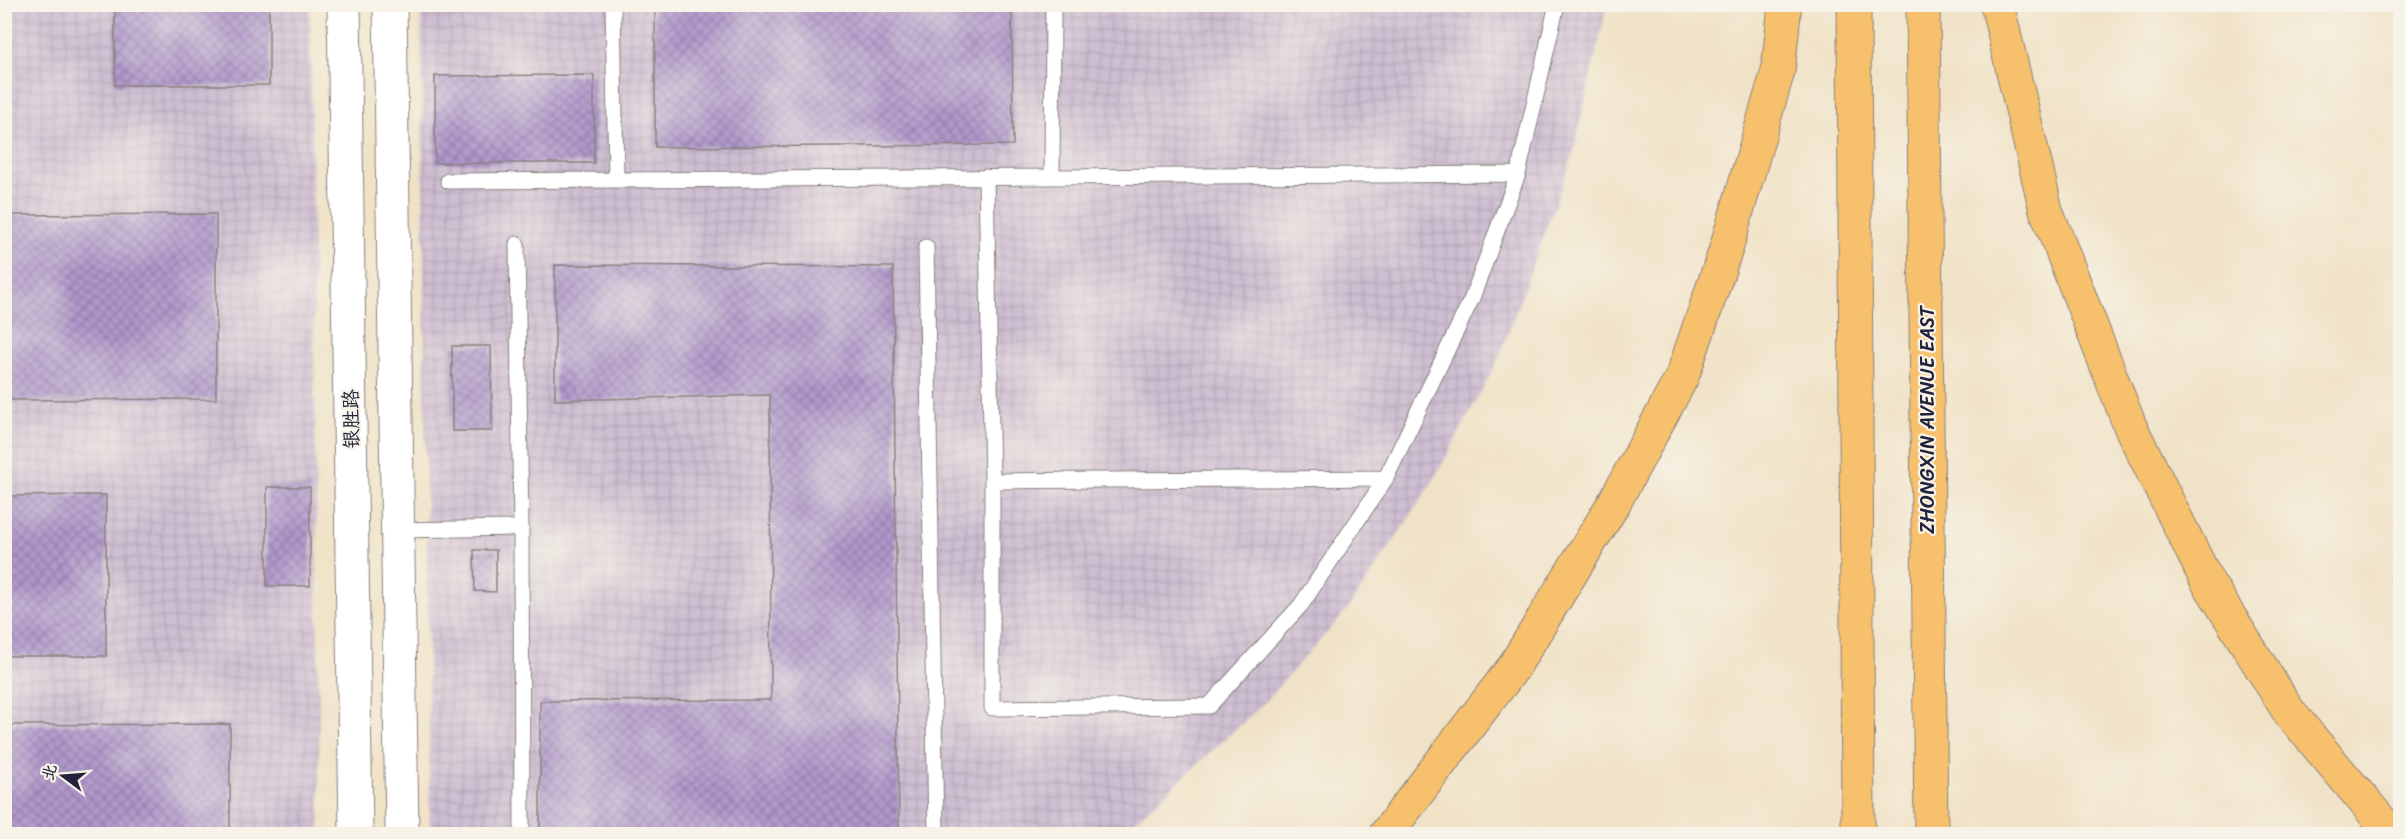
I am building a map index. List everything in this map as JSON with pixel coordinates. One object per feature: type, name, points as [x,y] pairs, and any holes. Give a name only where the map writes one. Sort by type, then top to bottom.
[{"type":"main road","points":[[1386,834],[1513,668],[1614,503],[1682,377],[1726,249],[1778,71],[1785,4]]},
{"type":"main road","points":[[1854,4],[1858,834]]},
{"type":"main road","name":"ZHONGXIN AVENUE EAST","points":[[1923,4],[1931,834]]},
{"type":"main road","points":[[1997,4],[2046,210],[2130,426],[2206,579],[2289,712],[2392,834]]},
{"type":"street","name":"银胜路","points":[[344,4],[356,834]]},
{"type":"street","points":[[390,4],[402,834]]},
{"type":"lane","points":[[613,4],[616,179]]},
{"type":"lane","points":[[1052,177],[1053,4]]},
{"type":"lane","points":[[987,177],[992,481],[992,708],[1209,706],[1301,605],[1386,478],[1472,298],[1518,174],[1557,4]]},
{"type":"lane","points":[[448,181],[1518,174]]},
{"type":"lane","points":[[517,244],[522,834]]},
{"type":"lane","points":[[926,247],[936,834]]},
{"type":"lane","points":[[992,481],[1386,478]]},
{"type":"lane","points":[[398,530],[521,528]]},
{"type":"shaded area","points":[[5,5],[310,5],[320,834],[5,834]]},
{"type":"shaded area","points":[[421,5],[1607,5],[1572,158],[1498,360],[1431,485],[1348,609],[1261,706],[1121,834],[430,834]]},
{"type":"building","points":[[115,4],[269,4],[269,85],[115,85]]},
{"type":"building","points":[[655,4],[1012,4],[1013,145],[655,147]]},
{"type":"building","points":[[594,75],[594,163],[435,163],[435,76]]},
{"type":"building","points":[[216,214],[216,399],[4,400],[4,215]]},
{"type":"building","points":[[555,265],[893,267],[899,834],[540,834],[540,701],[771,700],[770,395],[555,400]]},
{"type":"building","points":[[452,346],[491,346],[492,431],[452,431]]},
{"type":"building","points":[[267,487],[310,487],[310,586],[267,586]]},
{"type":"building","points":[[106,495],[106,656],[4,656],[4,496]]},
{"type":"building","points":[[474,550],[496,550],[496,592],[475,591]]},
{"type":"building","points":[[230,724],[230,834],[4,834],[4,725]]},
{"type":"building","points":[[464,828],[490,828],[490,834],[464,834]]}]
